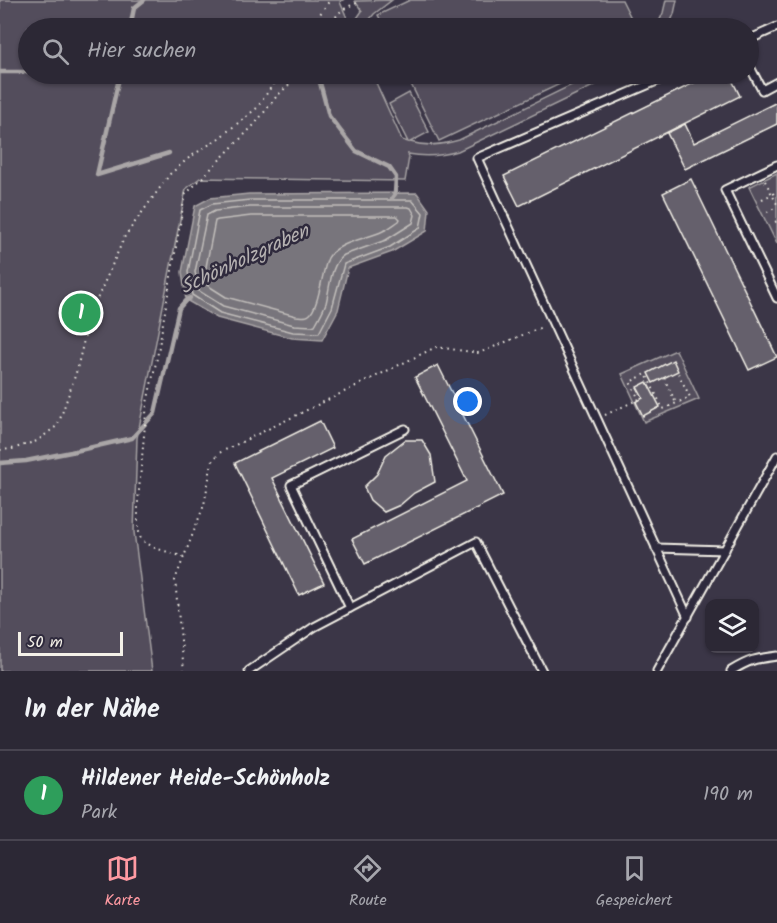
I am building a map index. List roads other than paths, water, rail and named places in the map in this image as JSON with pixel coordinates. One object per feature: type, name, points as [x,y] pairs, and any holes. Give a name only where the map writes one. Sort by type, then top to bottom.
[{"type":"lane","points":[[759,35],[777,27]]},
{"type":"lane","points":[[759,84],[762,90],[777,82]]},
{"type":"lane","points":[[650,84],[477,158],[688,617]]},
{"type":"lane","points":[[777,165],[725,190],[777,298]]},
{"type":"lane","points":[[350,608],[291,485],[405,429]]},
{"type":"lane","points":[[657,671],[777,456]]},
{"type":"lane","points":[[249,671],[314,627],[476,542],[542,671]]},
{"type":"lane","points":[[656,549],[725,550]]},
{"type":"lane","points":[[731,671],[760,657],[777,656]]},
{"type":"water","points":[[417,193],[429,210],[427,231],[392,252],[348,268],[338,310],[322,340],[292,338],[217,318],[186,300],[182,272],[195,206],[210,198],[249,194]]},
{"type":"waterway","points":[[132,18],[134,8],[144,0]]},
{"type":"waterway","points":[[0,72],[18,72]]},
{"type":"waterway","points":[[118,84],[97,175],[169,153]]},
{"type":"waterway","name":"Schönholzgraben","points":[[320,84],[329,116],[356,151],[389,167],[396,177],[395,194],[392,198]]},
{"type":"waterway","name":"Schönholzgraben","points":[[0,463],[26,461],[132,438],[155,413],[179,308],[190,298]]},
{"type":"place","name":"Hildener Heide-Schönholz","points":[[81,313]]}]
